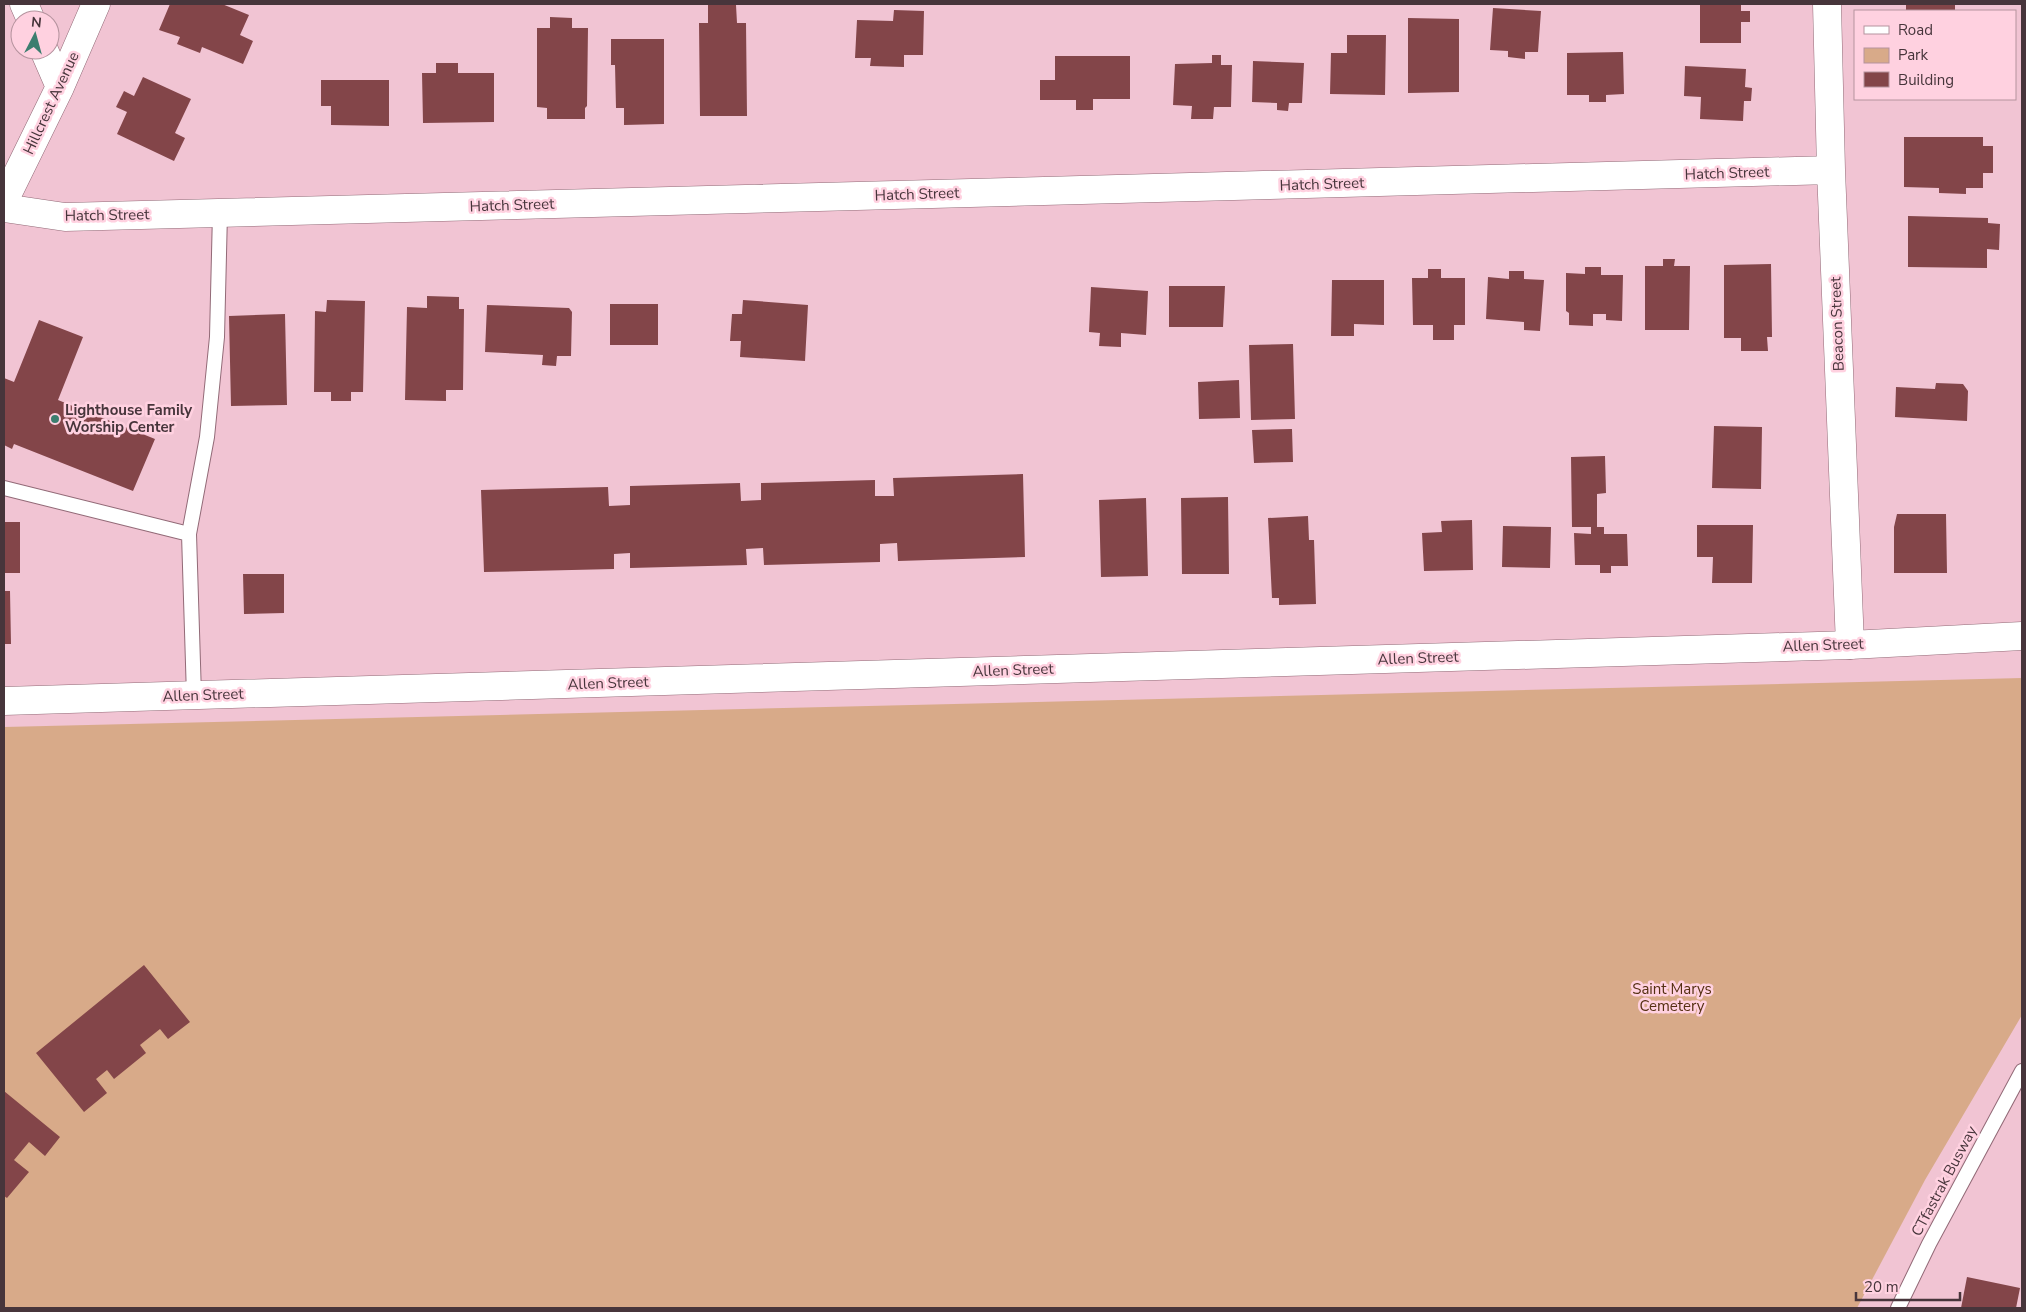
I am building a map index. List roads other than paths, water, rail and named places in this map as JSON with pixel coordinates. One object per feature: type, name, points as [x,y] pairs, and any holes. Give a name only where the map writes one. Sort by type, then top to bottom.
[{"type":"street","name":"Hillcrest Avenue","points":[[4,201],[60,87],[96,4]]},
{"type":"street","name":"Beacon Street","points":[[1827,4],[1830,170],[1850,645]]},
{"type":"street","points":[[48,60],[60,87]]},
{"type":"street","name":"Hatch Street","points":[[4,208],[65,217],[1830,170]]},
{"type":"street","name":"Allen Street","points":[[4,702],[1850,645],[2022,636]]},
{"type":"lane","points":[[194,696],[189,534],[207,437],[218,336],[220,213]]},
{"type":"lane","points":[[4,488],[189,534]]},
{"type":"lane","name":"CTfastrak Busway","points":[[1898,1308],[1934,1235],[2022,1071]]},
{"type":"place","name":"Lighthouse Family Worship Center","points":[[55,419]]},
{"type":"park label","name":"Saint Marys Cemetery","points":[[1672,998]]}]
